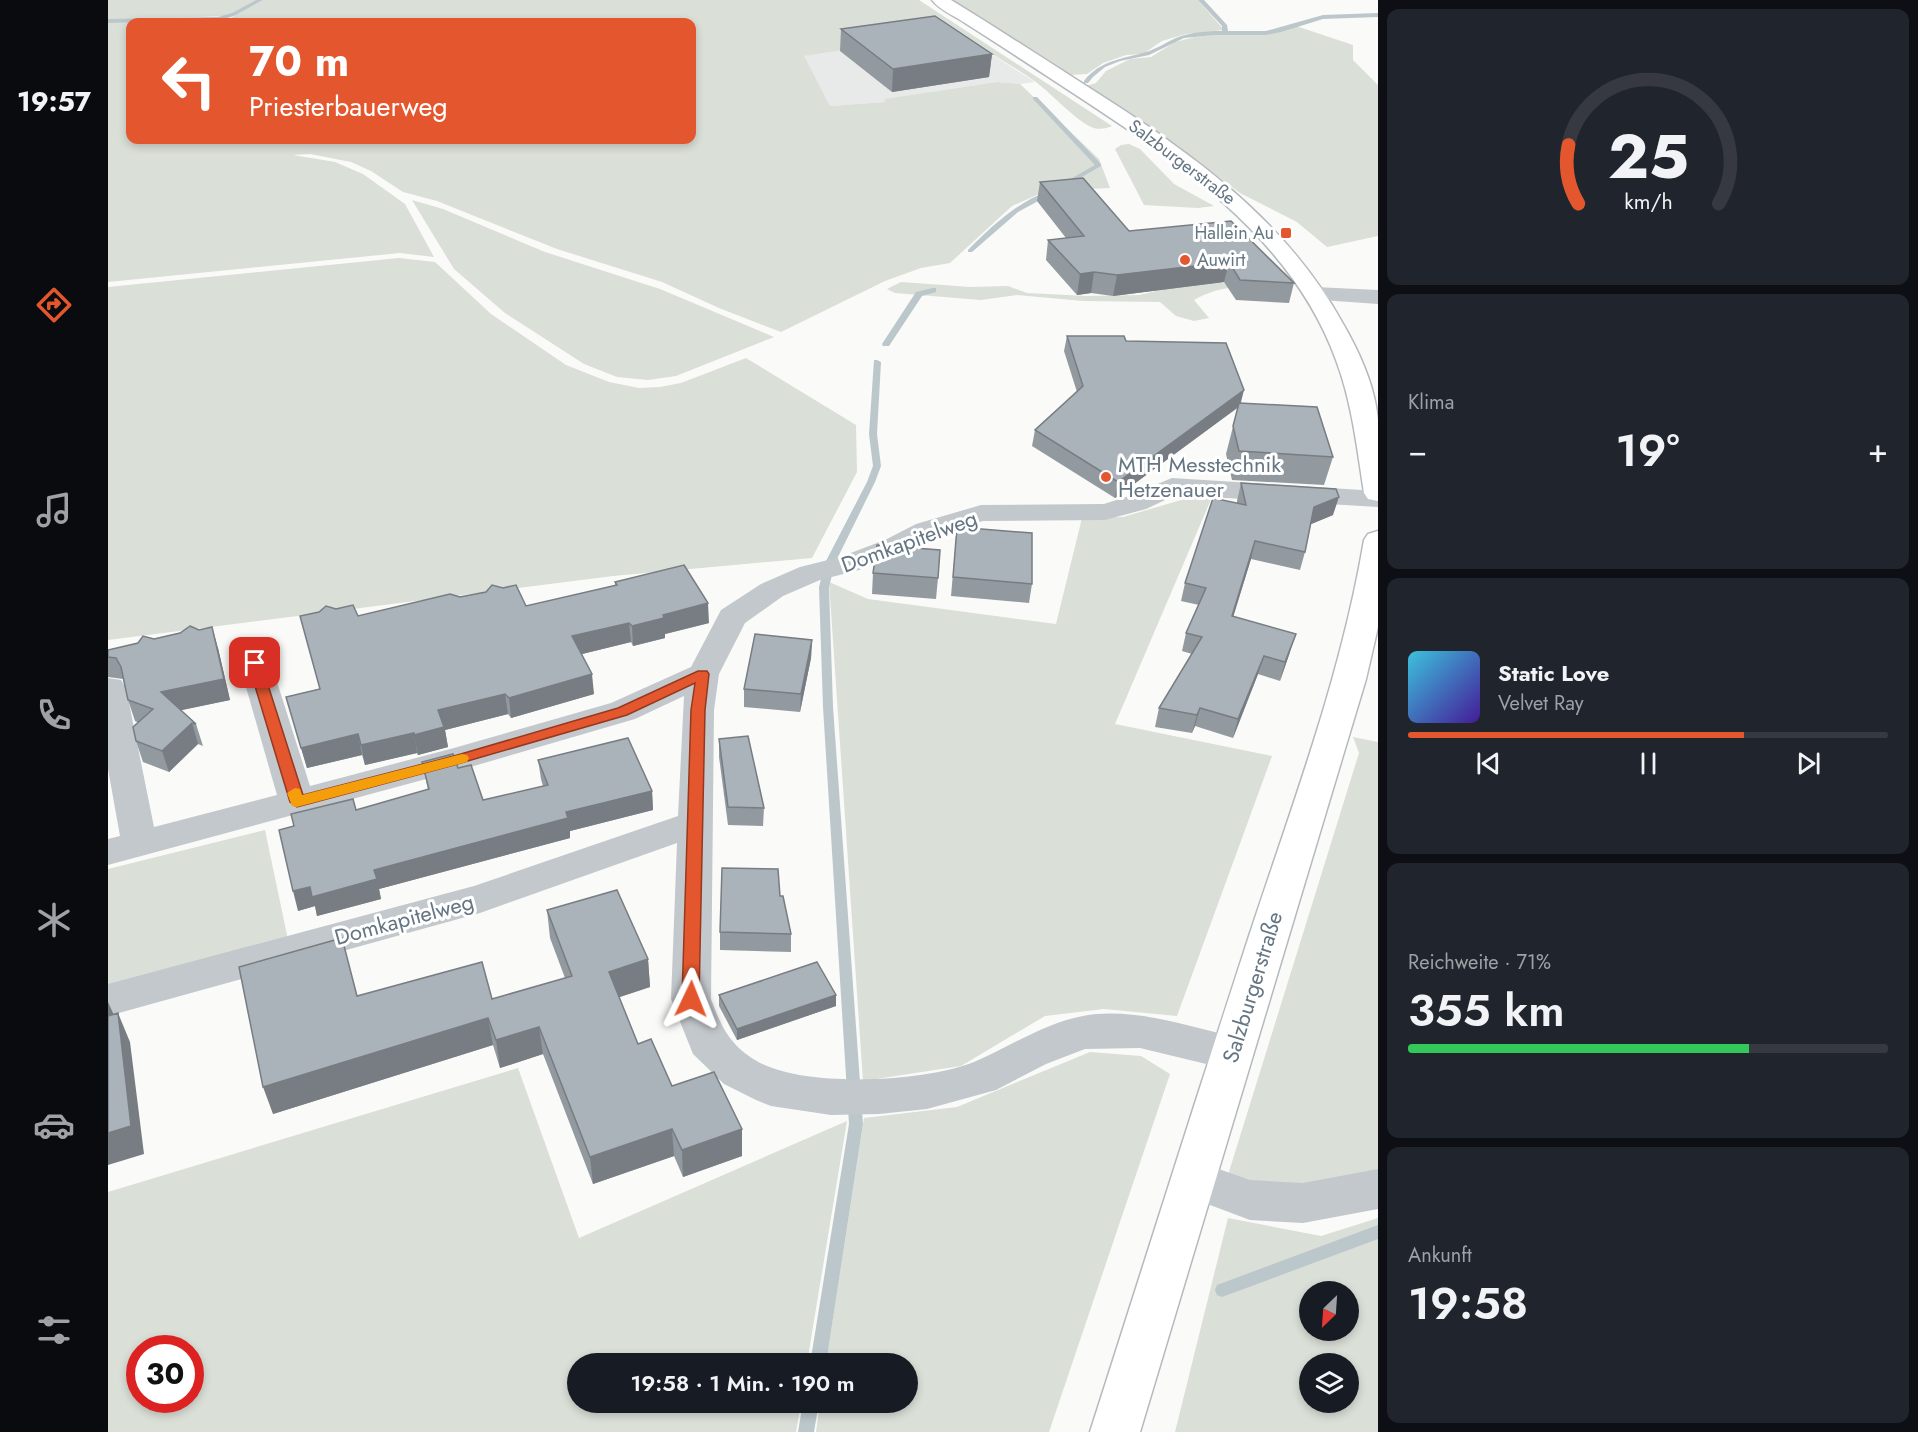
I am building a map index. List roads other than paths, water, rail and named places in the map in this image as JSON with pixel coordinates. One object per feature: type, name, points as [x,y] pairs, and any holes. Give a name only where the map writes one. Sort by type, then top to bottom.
[{"type":"main road","name":"Salzburgerstraße","points":[[940,0],[1115,112],[1196,168],[1243,208],[1271,237],[1315,294],[1342,344],[1357,382],[1378,493]]},
{"type":"main road","name":"Salzburgerstraße","points":[[1115,1432],[1202,1182],[1231,1053],[1360,640],[1378,540]]},
{"type":"street","points":[[1315,294],[1378,297]]},
{"type":"street","name":"Domkapitelweg","points":[[1231,1053],[1140,1032],[1083,1032],[1032,1052],[981,1078],[927,1091],[879,1096],[831,1097],[771,1088],[739,1072],[707,1042],[691,999],[698,710],[703,674],[732,616],[772,590],[810,573],[849,564],[895,546],[926,530],[981,513],[1105,512],[1136,503],[1172,486],[1378,499]]},
{"type":"street","points":[[255,663],[297,802]]},
{"type":"street","points":[[110,688],[123,847],[454,760],[623,711],[703,674]]},
{"type":"street","name":"Domkapitelweg","points":[[108,1000],[480,899],[695,823]]},
{"type":"street","points":[[1202,1182],[1250,1200],[1303,1203],[1378,1189]]},
{"type":"waterway","points":[[222,18],[260,0]]},
{"type":"waterway","points":[[1201,0],[1225,26],[1225,32]]},
{"type":"waterway","points":[[1086,82],[1103,66],[1118,60],[1147,54],[1183,37],[1214,33],[1266,33],[1323,17],[1378,15]]},
{"type":"waterway","points":[[108,21],[126,21]]},
{"type":"waterway","points":[[1035,98],[1099,165],[1062,186]]},
{"type":"waterway","points":[[970,251],[997,225],[1016,211],[1049,193]]},
{"type":"waterway","points":[[886,344],[919,294],[933,290]]},
{"type":"waterway","points":[[831,561],[877,466],[873,434],[877,362]]},
{"type":"waterway","points":[[820,1353],[856,1124],[828,707],[824,587],[827,575]]},
{"type":"waterway","points":[[1222,1290],[1378,1232]]},
{"type":"waterway","points":[[806,1432],[809,1413]]},
{"type":"place","name":"Hallein Au","points":[[1286,233]]},
{"type":"place","name":"Auwirt","points":[[1185,260]]},
{"type":"place","name":"MTH Messtechnik Hetzenauer","points":[[1106,477]]}]
